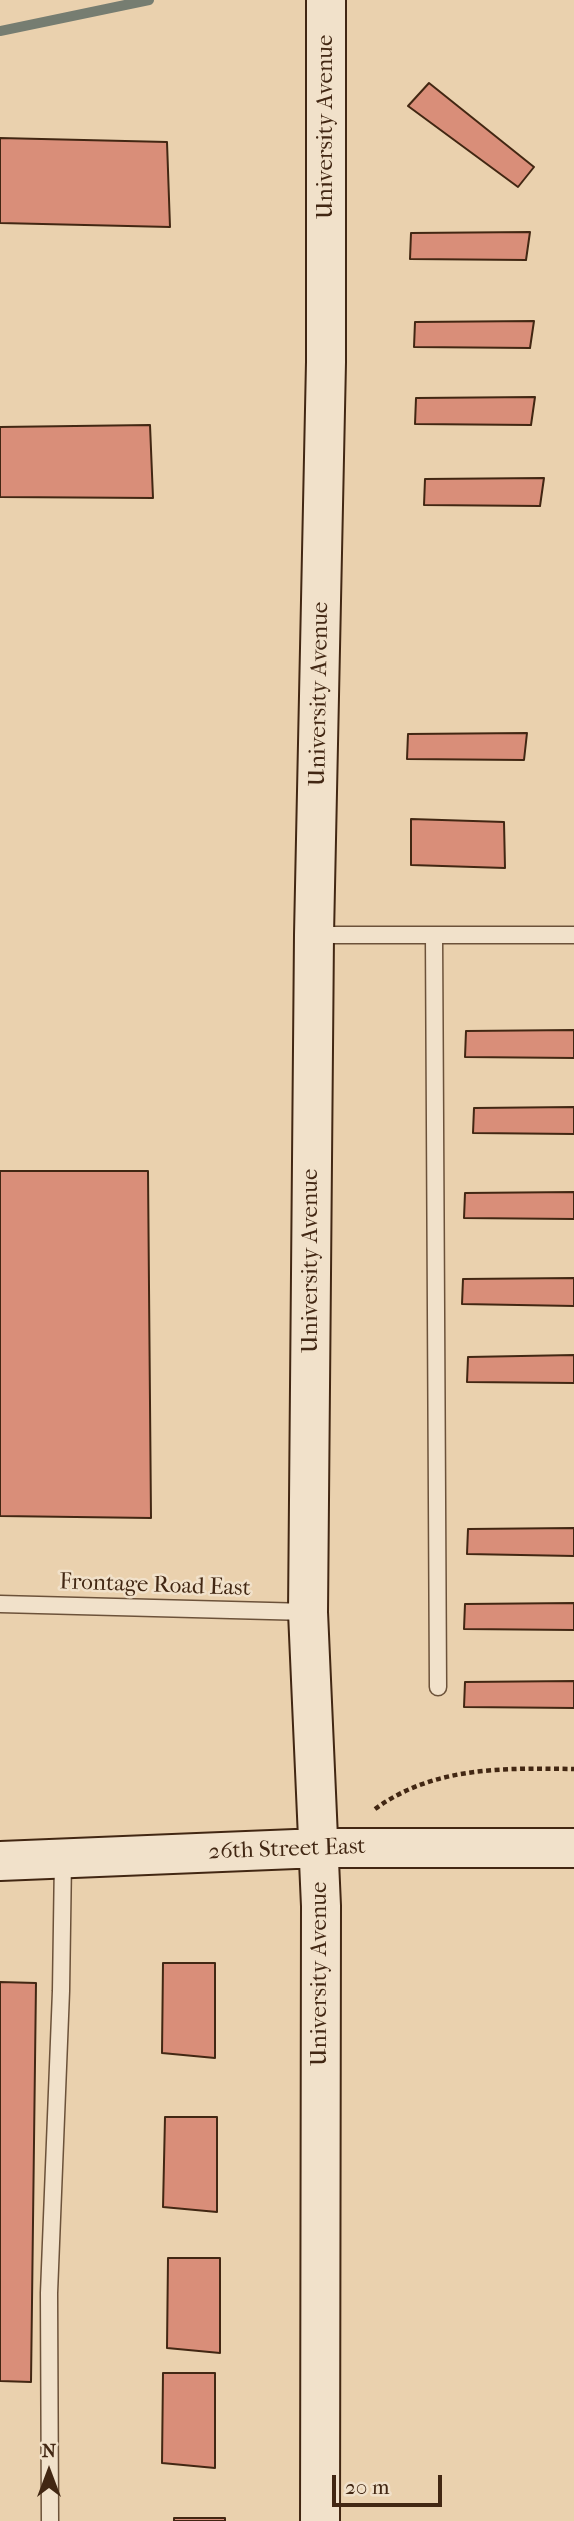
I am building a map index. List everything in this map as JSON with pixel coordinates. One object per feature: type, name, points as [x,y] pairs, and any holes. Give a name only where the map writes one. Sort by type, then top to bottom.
[{"type":"street","name":"University Avenue","points":[[320,2521],[320,1848],[308,1612],[314,934],[326,362],[326,0]]},
{"type":"street","name":"26th Street East","points":[[0,1860],[320,1848],[574,1848]]},
{"type":"lane","points":[[314,934],[574,935]]},
{"type":"lane","points":[[434,935],[438,1686]]},
{"type":"lane","name":"Frontage Road East","points":[[0,1604],[308,1612]]},
{"type":"lane","points":[[50,2521],[49,2292],[61,1991],[62,1859]]},
{"type":"path","points":[[320,1848],[397,1793],[438,1777],[499,1768],[574,1769]]},
{"type":"building","points":[[429,83],[534,167],[518,187],[408,106]]},
{"type":"building","points":[[0,138],[167,142],[170,227],[0,223]]},
{"type":"building","points":[[530,232],[526,260],[410,259],[411,233]]},
{"type":"building","points":[[534,321],[530,348],[414,347],[415,322]]},
{"type":"building","points":[[535,397],[531,425],[415,424],[416,398]]},
{"type":"building","points":[[150,425],[153,498],[0,497],[0,427]]},
{"type":"building","points":[[544,478],[540,506],[424,505],[425,479]]},
{"type":"building","points":[[527,733],[524,760],[407,759],[408,734]]},
{"type":"building","points":[[411,819],[504,822],[505,868],[411,865]]},
{"type":"building","points":[[574,1030],[574,1058],[465,1057],[466,1031]]},
{"type":"building","points":[[574,1107],[574,1134],[473,1133],[474,1108]]},
{"type":"building","points":[[0,1171],[148,1171],[151,1518],[0,1516]]},
{"type":"building","points":[[574,1192],[574,1219],[464,1218],[465,1193]]},
{"type":"building","points":[[574,1278],[574,1306],[462,1304],[463,1279]]},
{"type":"building","points":[[574,1355],[574,1383],[467,1382],[468,1357]]},
{"type":"building","points":[[574,1528],[574,1556],[467,1554],[468,1529]]},
{"type":"building","points":[[574,1603],[574,1630],[464,1629],[465,1604]]},
{"type":"building","points":[[574,1681],[574,1708],[464,1707],[465,1682]]},
{"type":"building","points":[[163,1963],[215,1963],[215,2058],[162,2053]]},
{"type":"building","points":[[0,1982],[36,1983],[31,2382],[0,2381]]},
{"type":"building","points":[[165,2117],[217,2117],[217,2212],[163,2207]]},
{"type":"building","points":[[168,2258],[220,2258],[220,2353],[167,2348]]},
{"type":"building","points":[[163,2373],[215,2373],[215,2468],[162,2463]]},
{"type":"building","points":[[174,2518],[225,2518],[225,2521],[174,2521]]},
{"type":"waterway","points":[[0,31],[149,0]]}]
